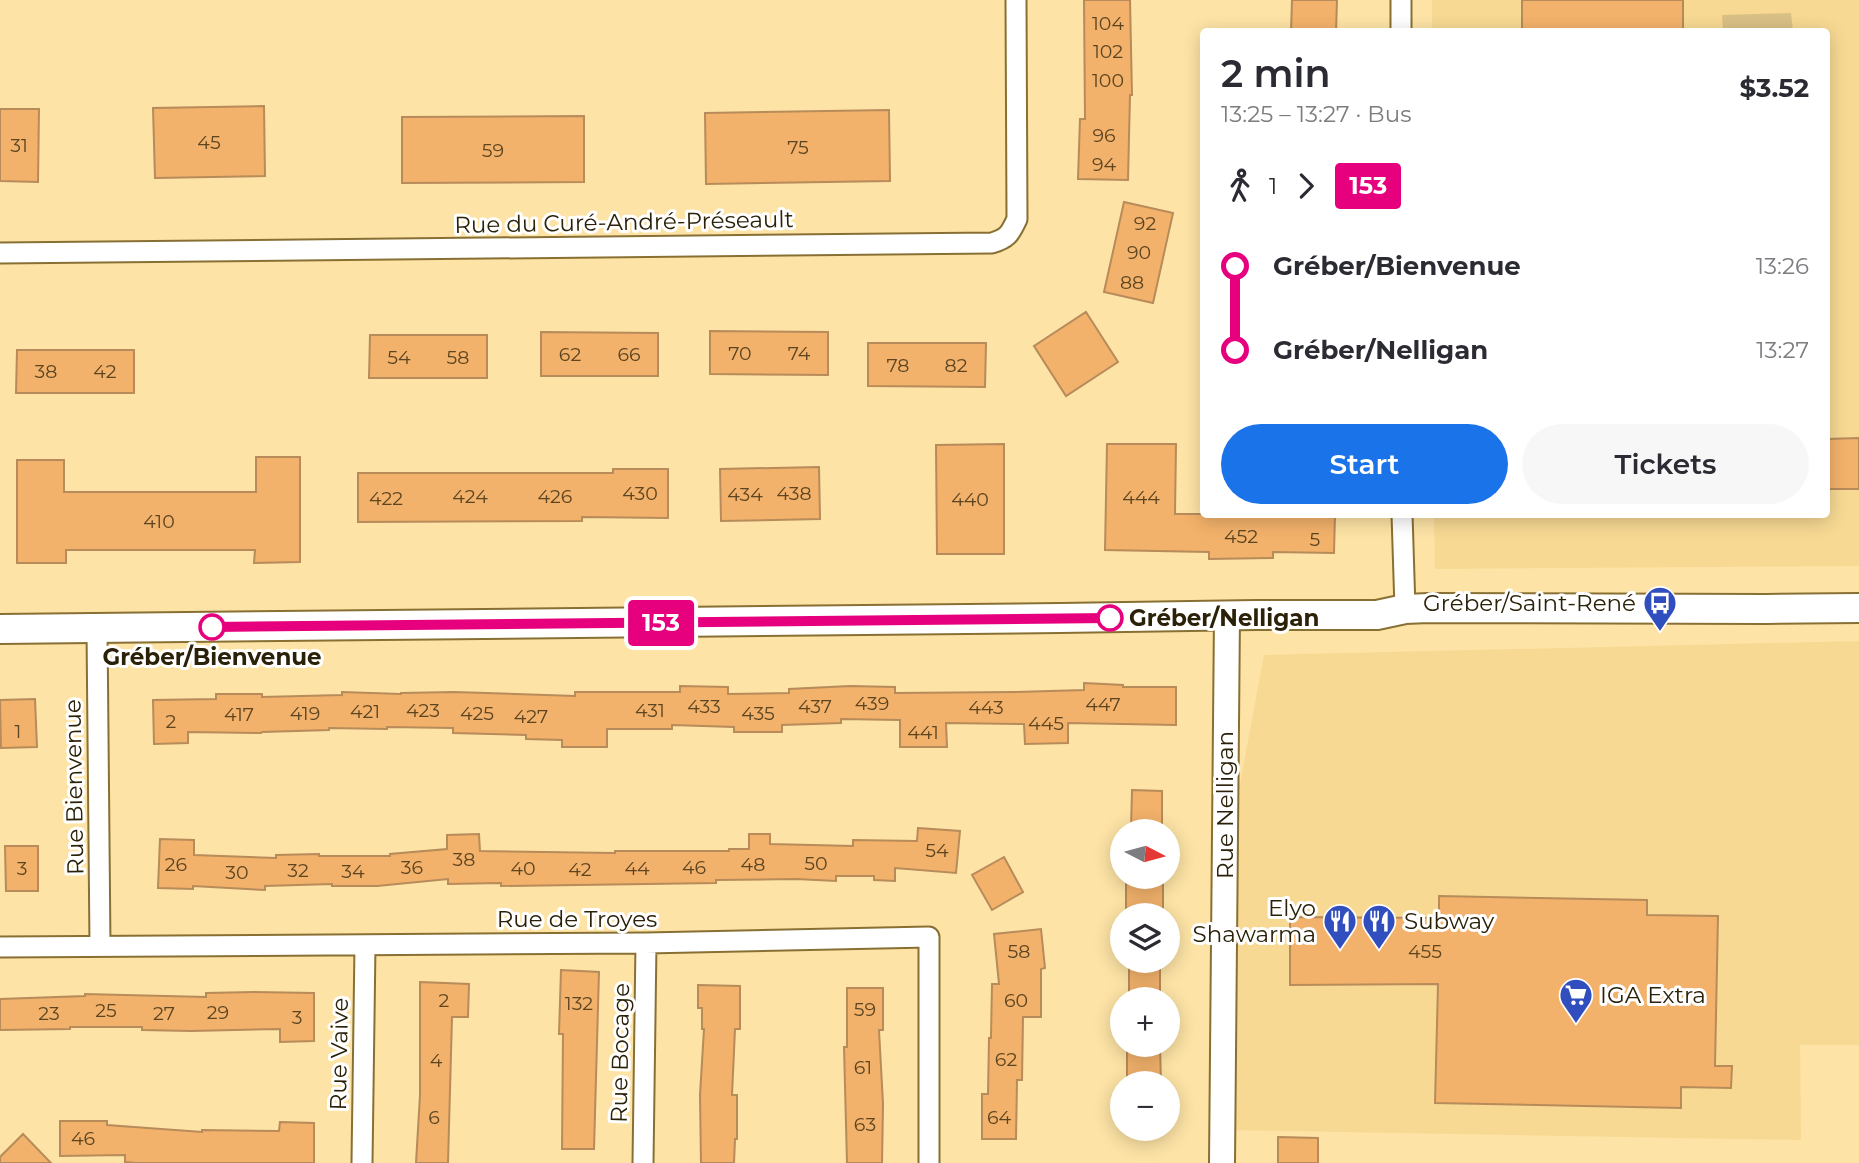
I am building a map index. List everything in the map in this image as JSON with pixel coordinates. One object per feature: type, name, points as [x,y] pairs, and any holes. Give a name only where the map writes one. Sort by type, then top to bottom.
[{"type":"main road","points":[[0,629],[1377,615],[1405,609],[1859,608]]},
{"type":"street","name":"Rue du Curé-André-Préseault","points":[[0,253],[992,243],[1005,239],[1017,219],[1016,0]]},
{"type":"street","points":[[1401,0],[1401,28]]},
{"type":"street","points":[[1402,518],[1405,609]]},
{"type":"street","name":"Rue Nelligan","points":[[1223,1163],[1227,615]]},
{"type":"street","name":"Rue Bienvenue","points":[[97,628],[100,946]]},
{"type":"street","name":"Rue de Troyes","points":[[0,947],[646,943],[929,937],[929,1163]]},
{"type":"street","name":"Rue Bocage","points":[[643,1163],[646,943]]},
{"type":"street","name":"Rue Vaive","points":[[362,1163],[365,945]]},
{"type":"shaded area","points":[[1432,0],[1859,0],[1859,566],[1435,569],[1434,518],[1830,518],[1830,28],[1432,28]]},
{"type":"shaded area","points":[[1791,13],[1793,28],[1723,28],[1722,15]]},
{"type":"shaded area","points":[[1859,641],[1859,1045],[1800,1045],[1801,1140],[1223,1130],[1225,864],[1264,655]]},
{"type":"building","points":[[1084,0],[1130,0],[1132,95],[1128,180],[1078,179],[1080,119],[1085,119]]},
{"type":"building","points":[[1292,0],[1337,0],[1336,28],[1291,28]]},
{"type":"building","points":[[1522,0],[1683,0],[1683,28],[1522,28]]},
{"type":"building","points":[[264,106],[265,176],[155,178],[153,108]]},
{"type":"building","points":[[0,109],[39,109],[38,182],[0,181]]},
{"type":"building","points":[[889,110],[890,181],[706,184],[705,113]]},
{"type":"building","points":[[584,116],[584,182],[402,183],[402,117]]},
{"type":"building","points":[[1124,202],[1173,213],[1153,303],[1104,292]]},
{"type":"building","points":[[1086,312],[1118,362],[1066,396],[1034,346]]},
{"type":"building","points":[[710,331],[828,332],[828,375],[710,374]]},
{"type":"building","points":[[541,332],[658,333],[658,376],[541,376]]},
{"type":"building","points":[[370,335],[487,335],[487,378],[369,378]]},
{"type":"building","points":[[868,343],[986,343],[985,387],[868,386]]},
{"type":"building","points":[[17,350],[134,350],[134,393],[16,393]]},
{"type":"building","points":[[1859,438],[1859,489],[1830,489],[1830,439]]},
{"type":"building","points":[[1004,444],[1004,554],[937,554],[936,445]]},
{"type":"building","points":[[1107,444],[1176,444],[1175,514],[1200,514],[1200,518],[1335,518],[1334,553],[1273,552],[1273,558],[1209,559],[1209,552],[1105,550]]},
{"type":"building","points":[[256,457],[300,457],[300,562],[254,563],[255,550],[66,550],[66,563],[17,563],[17,460],[64,460],[64,492],[256,492]]},
{"type":"building","points":[[819,467],[820,519],[721,521],[720,469]]},
{"type":"building","points":[[613,469],[668,469],[668,518],[582,517],[582,521],[358,522],[358,473],[613,473]]},
{"type":"building","points":[[1084,683],[1123,687],[1176,687],[1176,725],[1068,723],[1068,743],[1025,744],[1024,724],[946,723],[947,747],[900,747],[900,720],[841,719],[841,723],[782,725],[782,732],[734,732],[734,727],[672,725],[672,729],[607,729],[607,747],[562,747],[562,740],[526,739],[526,735],[453,733],[453,728],[387,727],[261,733],[188,732],[188,743],[154,744],[153,700],[216,699],[216,694],[262,694],[262,697],[342,695],[342,692],[454,692],[575,696],[575,692],[680,692],[680,686],[728,687],[728,694],[789,693],[789,689],[850,686],[895,687],[895,693],[1015,692],[1084,690]]},
{"type":"building","points":[[35,699],[37,747],[1,748],[0,700]]},
{"type":"building","points":[[1132,790],[1162,791],[1162,819],[1131,819]]},
{"type":"building","points":[[918,828],[960,831],[956,873],[895,868],[895,881],[874,880],[874,876],[836,876],[836,881],[716,880],[716,883],[501,886],[501,883],[448,884],[448,879],[377,886],[265,886],[265,890],[193,886],[193,889],[158,888],[160,839],[194,840],[194,855],[276,858],[276,855],[319,854],[390,856],[447,849],[447,835],[479,834],[480,851],[615,853],[749,849],[749,834],[770,834],[770,844],[853,846],[853,840],[917,841]]},
{"type":"building","points":[[5,846],[38,846],[38,891],[6,891]]},
{"type":"building","points":[[1004,857],[1023,892],[992,910],[972,875]]},
{"type":"building","points":[[1126,889],[1163,889],[1163,903],[1126,903]]},
{"type":"building","name":"IGA Extra","points":[[1439,896],[1647,900],[1647,915],[1718,916],[1715,1066],[1732,1066],[1731,1088],[1681,1087],[1681,1108],[1435,1103],[1438,984],[1290,985],[1290,917],[1439,918]]},
{"type":"building","points":[[1041,929],[1045,968],[1041,969],[1041,1017],[1023,1017],[1022,1080],[1017,1080],[1016,1139],[982,1139],[982,1094],[988,1094],[992,984],[999,984],[994,934]]},
{"type":"building","points":[[561,970],[599,972],[594,1149],[562,1149],[563,1034],[559,1034]]},
{"type":"building","points":[[1129,973],[1160,973],[1160,987],[1129,987]]},
{"type":"building","points":[[420,982],[469,984],[468,1017],[452,1017],[448,1163],[416,1163],[420,1095]]},
{"type":"building","points":[[698,985],[740,986],[740,1029],[735,1029],[732,1095],[737,1095],[734,1163],[701,1163],[700,1095],[704,1029],[702,1008],[698,1008]]},
{"type":"building","points":[[847,988],[883,988],[883,1030],[879,1030],[883,1104],[882,1163],[847,1163],[844,1047],[847,1047]]},
{"type":"building","points":[[206,993],[314,993],[314,1041],[280,1042],[280,1029],[191,1031],[142,1030],[142,1027],[70,1027],[0,1030],[0,999],[85,994],[206,997]]},
{"type":"building","points":[[1127,1057],[1160,1057],[1161,1071],[1127,1071]]},
{"type":"building","points":[[60,1121],[107,1121],[107,1125],[202,1132],[279,1131],[280,1122],[314,1123],[314,1163],[137,1163],[125,1162],[125,1155],[60,1156]]},
{"type":"building","points":[[23,1134],[51,1163],[0,1163],[0,1157]]},
{"type":"building","points":[[1278,1137],[1318,1138],[1318,1163],[1278,1163]]},
{"type":"bus line","name":"153","points":[[212,627],[1110,618]]},
{"type":"place","name":"Gréber/Nelligan","points":[[1110,618]]},
{"type":"place","name":"Gréber/Bienvenue","points":[[212,627]]},
{"type":"place","name":"Gréber/Saint-René","points":[[1660,633]]},
{"type":"place","name":"Elyo Shawarma","points":[[1340,951]]},
{"type":"place","name":"Subway","points":[[1379,951]]},
{"type":"place","name":"IGA Extra","points":[[1576,1025]]}]
